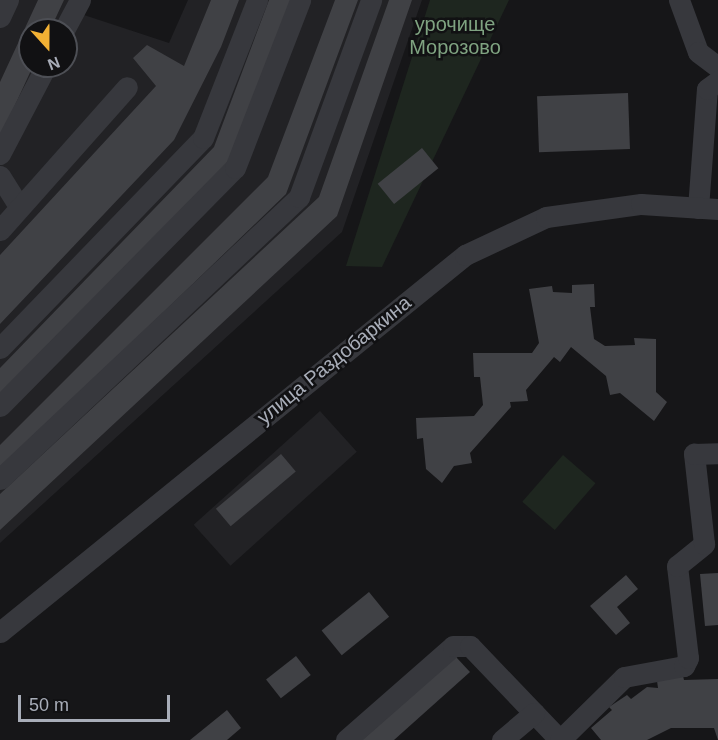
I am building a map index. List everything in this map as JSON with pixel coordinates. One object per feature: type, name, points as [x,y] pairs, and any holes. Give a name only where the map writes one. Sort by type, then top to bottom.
[{"type":"street","points":[[0,17],[8,0]]},
{"type":"street","points":[[70,18],[80,0]]},
{"type":"street","points":[[0,348],[203,138],[257,0]]},
{"type":"street","points":[[0,406],[235,168],[300,0]]},
{"type":"street","points":[[0,479],[299,197],[371,0]]},
{"type":"street","points":[[679,0],[698,52],[718,67]]},
{"type":"street","points":[[0,154],[40,78]]},
{"type":"street","points":[[708,209],[707,89],[718,81]]},
{"type":"street","points":[[0,230],[127,87]]},
{"type":"street","points":[[0,176],[19,207]]},
{"type":"street","name":"улица Раздобаркина","points":[[0,632],[465,255],[546,217],[641,204],[708,209]]},
{"type":"street","points":[[346,740],[453,646],[470,646],[559,739],[624,677],[684,666],[688,658],[677,566],[704,544],[694,454],[718,453]]},
{"type":"street","points":[[502,740],[534,713]]},
{"type":"shaded area","points":[[0,0],[91,0],[84,15],[169,43],[188,0],[422,0],[342,232],[0,543]]},
{"type":"shaded area","points":[[320,411],[357,452],[230,566],[194,525]]},
{"type":"green space","name":"урочище Морозово","points":[[430,0],[509,0],[382,267],[346,266]]},
{"type":"green space","points":[[563,455],[595,483],[555,530],[522,502]]},
{"type":"building","points":[[38,0],[64,0],[56,18],[30,18]]},
{"type":"building","points":[[211,0],[239,0],[221,47],[174,140],[0,324],[0,255],[156,86],[133,58],[147,45],[184,66]]},
{"type":"building","points":[[269,0],[293,0],[230,162],[0,396],[0,368],[214,147]]},
{"type":"building","points":[[335,0],[358,0],[286,194],[0,470],[0,445],[268,177]]},
{"type":"building","points":[[389,0],[412,0],[337,216],[0,530],[0,494],[319,197]]},
{"type":"building","points":[[18,43],[18,78],[28,78],[0,138],[0,82]]},
{"type":"building","points":[[628,93],[630,149],[539,152],[537,96]]},
{"type":"building","points":[[422,148],[438,168],[394,204],[378,184]]},
{"type":"building","points":[[594,284],[595,307],[590,307],[594,339],[605,346],[635,345],[634,338],[656,339],[656,392],[667,402],[654,421],[620,393],[610,395],[606,376],[571,347],[560,362],[554,357],[526,390],[528,401],[510,402],[511,407],[470,453],[472,463],[454,466],[442,483],[426,469],[423,438],[417,439],[416,418],[474,416],[483,405],[480,377],[474,377],[473,353],[532,353],[539,343],[529,289],[552,286],[553,292],[572,293],[572,285]]},
{"type":"building","points":[[281,454],[296,472],[231,526],[216,509]]},
{"type":"building","points":[[718,573],[718,625],[705,626],[700,574]]},
{"type":"building","points":[[626,575],[638,589],[617,607],[630,623],[616,635],[590,606]]},
{"type":"building","points":[[369,592],[389,617],[342,655],[322,630]]},
{"type":"building","points":[[296,656],[311,675],[281,698],[266,679]]},
{"type":"building","points":[[456,657],[470,672],[394,740],[362,740]]},
{"type":"building","points":[[683,676],[684,680],[718,679],[718,740],[714,728],[671,728],[647,740],[601,740],[591,728],[612,710],[609,707],[627,695],[631,699],[647,687],[658,688],[657,681]]},
{"type":"building","points":[[227,710],[241,728],[227,740],[190,740]]}]
